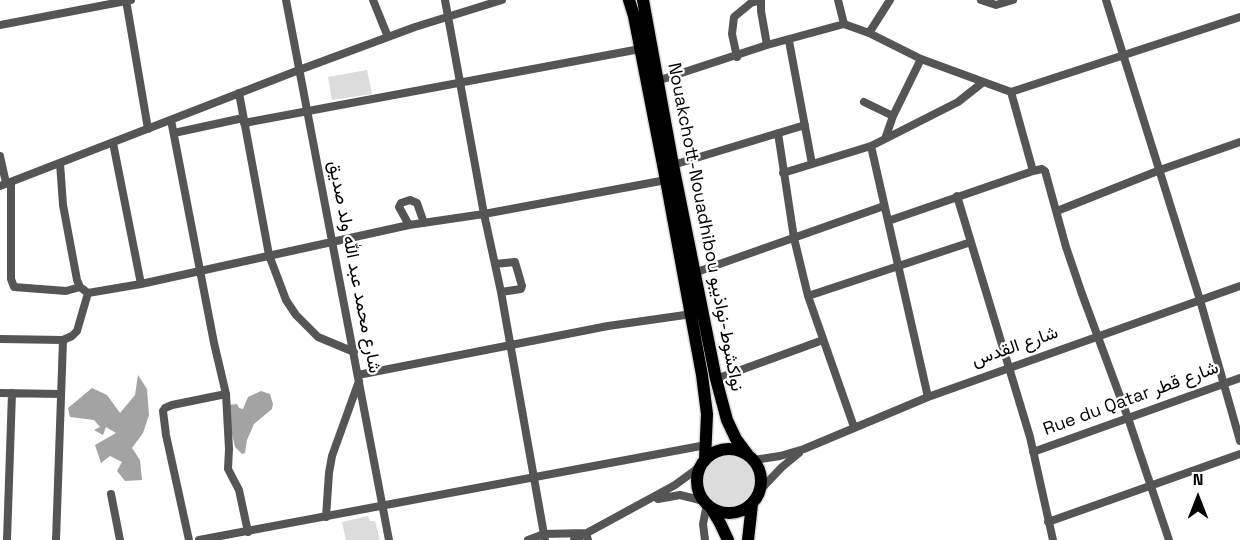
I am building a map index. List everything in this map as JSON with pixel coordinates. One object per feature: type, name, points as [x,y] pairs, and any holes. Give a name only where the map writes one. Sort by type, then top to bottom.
[{"type":"highway","name":"Nouakchott-Nouadhibou نواكشوط-نواذيبو","points":[[629,0],[692,314],[707,414],[703,463]]},
{"type":"highway","name":"Nouakchott-Nouadhibou نواكشوط-نواذيبو","points":[[643,0],[716,379],[727,420],[736,439],[751,457]]},
{"type":"highway","points":[[728,540],[697,487],[698,475],[703,463],[712,454],[725,449],[740,450],[751,457],[762,477],[761,489],[752,504],[748,540]]},
{"type":"highway","points":[[707,504],[724,513],[739,512],[752,504]]},
{"type":"street","points":[[0,25],[127,0],[148,129]]},
{"type":"street","name":"شارع محمد عبد الله ولد صديق","points":[[286,0],[389,540]]},
{"type":"street","points":[[374,0],[388,37]]},
{"type":"street","points":[[445,0],[545,537]]},
{"type":"street","points":[[6,184],[298,70],[448,16],[502,0]]},
{"type":"street","points":[[737,57],[732,34],[734,17],[752,3],[761,0],[767,45]]},
{"type":"street","points":[[838,0],[844,24]]},
{"type":"street","points":[[869,33],[890,0]]},
{"type":"street","points":[[981,0],[996,5],[1011,0]]},
{"type":"street","points":[[1106,0],[1200,300],[1240,441]]},
{"type":"street","points":[[657,81],[737,57],[767,45],[789,41],[844,24],[869,33],[921,59],[1011,92],[1240,17]]},
{"type":"street","points":[[789,41],[812,164]]},
{"type":"street","points":[[174,133],[244,120],[308,112],[640,49]]},
{"type":"street","points":[[885,139],[893,116],[921,59]]},
{"type":"street","points":[[783,173],[871,146],[958,102],[982,82]]},
{"type":"street","points":[[1011,92],[1034,171]]},
{"type":"street","points":[[238,93],[269,255],[286,300],[296,315],[318,337],[354,352]]},
{"type":"street","points":[[864,102],[893,116]]},
{"type":"street","points":[[171,120],[213,343],[226,394],[228,469],[239,490],[248,532]]},
{"type":"street","points":[[673,165],[805,125]]},
{"type":"street","points":[[778,133],[794,238],[808,296],[854,428]]},
{"type":"street","points":[[1057,211],[1160,170],[1240,142]]},
{"type":"street","points":[[113,143],[141,284]]},
{"type":"street","points":[[871,146],[928,397]]},
{"type":"street","points":[[0,156],[6,184],[11,279],[14,286],[66,291],[141,284],[409,225],[484,214],[666,180]]},
{"type":"street","points":[[0,339],[63,340],[77,331],[84,290],[77,280],[63,205],[60,163]]},
{"type":"street","points":[[888,221],[1034,171],[1045,171],[1066,247],[1169,540]]},
{"type":"street","points":[[957,196],[1030,437],[1053,540]]},
{"type":"street","points":[[409,225],[399,207],[410,200],[417,203],[424,223]]},
{"type":"street","points":[[694,273],[884,206]]},
{"type":"street","points":[[808,296],[971,242]]},
{"type":"street","points":[[495,264],[515,262],[522,286],[521,289],[501,292]]},
{"type":"street","name":"شارع القدس","points":[[804,449],[928,397],[1240,285]]},
{"type":"street","points":[[326,517],[328,473],[332,456],[359,378],[509,344],[692,314]]},
{"type":"street","points":[[56,540],[63,340]]},
{"type":"street","points":[[716,379],[823,340]]},
{"type":"street","name":"Rue du Qatar شارع قطر","points":[[1033,452],[1240,378]]},
{"type":"street","points":[[0,393],[61,394]]},
{"type":"street","points":[[7,540],[5,484],[12,393]]},
{"type":"street","points":[[189,540],[166,435],[163,411],[172,405],[226,394]]},
{"type":"street","points":[[199,540],[706,445]]},
{"type":"street","points":[[751,457],[780,456],[804,449]]},
{"type":"street","points":[[761,489],[782,467],[804,449]]},
{"type":"street","points":[[1048,522],[1240,454]]},
{"type":"street","points":[[574,540],[587,537],[675,485],[703,463]]},
{"type":"street","points":[[111,494],[120,540]]},
{"type":"street","points":[[640,504],[665,496],[680,495],[707,504],[703,524],[705,540]]},
{"type":"street","points":[[528,540],[545,537],[587,537]]},
{"type":"shaded area","points":[[367,70],[372,94],[332,100],[328,77]]},
{"type":"shaded area","points":[[138,375],[147,389],[149,415],[143,433],[132,448],[140,460],[142,480],[125,481],[117,471],[122,462],[110,456],[101,463],[95,445],[116,433],[106,427],[103,435],[94,430],[100,427],[94,420],[70,417],[68,408],[92,388],[107,395],[120,413],[135,395]]},
{"type":"shaded area","points":[[261,391],[270,394],[272,409],[254,424],[247,440],[245,453],[242,454],[235,447],[227,412],[228,405],[237,404],[243,409],[248,397]]},
{"type":"shaded area","points":[[731,451],[752,460],[761,481],[752,502],[731,511],[710,502],[701,481],[710,460]]},
{"type":"shaded area","points":[[368,516],[370,521],[375,521],[380,540],[346,540],[342,522]]}]
